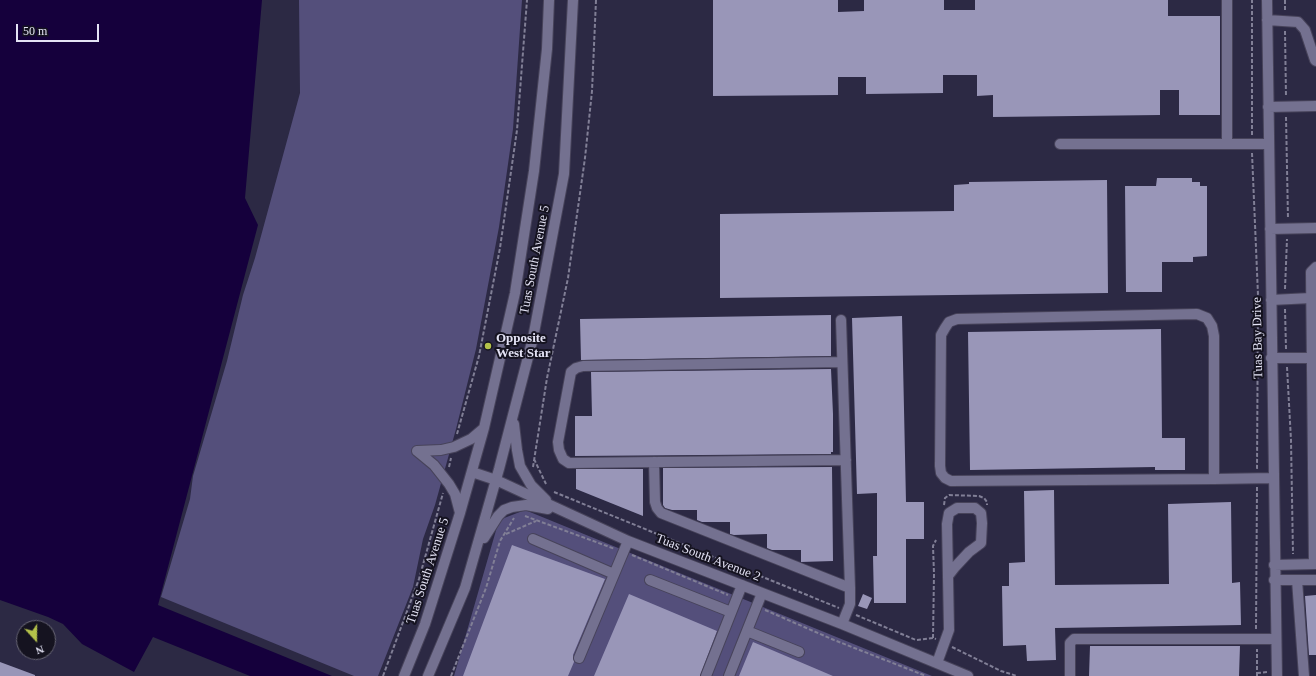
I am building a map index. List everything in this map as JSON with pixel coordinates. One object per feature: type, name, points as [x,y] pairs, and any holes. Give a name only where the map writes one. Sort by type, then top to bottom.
[{"type":"street","name":"Tuas South Avenue 5","points":[[404,676],[425,624],[472,472],[484,428],[515,293],[534,171],[548,48],[549,0]]},
{"type":"street","name":"Tuas South Avenue 5","points":[[428,676],[465,588],[514,416],[533,338],[564,174],[574,0]]},
{"type":"street","points":[[1227,0],[1227,144]]},
{"type":"street","name":"Tuas Bay Drive","points":[[1267,0],[1276,676]]},
{"type":"street","points":[[1267,20],[1298,22],[1305,30],[1314,60],[1316,61]]},
{"type":"street","points":[[1268,107],[1316,106]]},
{"type":"street","points":[[1060,144],[1269,144]]},
{"type":"street","points":[[1270,229],[1316,228]]},
{"type":"street","points":[[1274,565],[1315,564],[1314,358],[1311,272],[1316,267]]},
{"type":"street","points":[[1271,300],[1312,298]]},
{"type":"street","points":[[1214,478],[1214,336],[1212,326],[1207,318],[1197,314],[957,319],[949,322],[944,328],[941,335],[940,466],[941,473],[945,478],[951,481],[1273,478]]},
{"type":"street","points":[[840,320],[850,588],[850,604],[842,624]]},
{"type":"street","points":[[1272,358],[1314,358]]},
{"type":"street","points":[[842,362],[583,366],[576,368],[571,372],[558,442],[559,450],[563,459],[569,463],[846,460]]},
{"type":"street","points":[[514,416],[520,466],[531,485],[553,507]]},
{"type":"street","points":[[460,513],[455,494],[446,480],[434,465],[417,451],[441,450],[454,447],[471,439],[484,428]]},
{"type":"street","points":[[654,462],[655,502],[661,513],[850,588]]},
{"type":"street","name":"Tuas South Avenue 2","points":[[472,472],[496,480],[569,515],[628,540],[842,624],[968,676]]},
{"type":"street","points":[[478,546],[498,516],[504,510],[512,506],[526,505],[540,507],[569,515]]},
{"type":"street","points":[[937,663],[949,630],[947,524],[949,513],[957,508],[974,508],[981,513],[981,544],[969,552],[948,576]]},
{"type":"street","points":[[532,540],[614,574]]},
{"type":"street","points":[[579,658],[628,540]]},
{"type":"street","points":[[650,580],[731,612]]},
{"type":"street","points":[[1274,580],[1316,580]]},
{"type":"street","points":[[1297,580],[1304,676]]},
{"type":"street","points":[[706,676],[742,585]]},
{"type":"street","points":[[729,676],[762,593]]},
{"type":"street","points":[[747,631],[799,652]]},
{"type":"street","points":[[1070,676],[1070,643],[1074,639],[1275,639]]},
{"type":"path","points":[[383,676],[419,579],[479,356],[500,248],[517,130],[527,0]]},
{"type":"path","points":[[532,472],[533,458],[547,378],[568,278],[584,165],[592,91],[596,0]]},
{"type":"path","points":[[1252,0],[1252,144],[1258,295],[1256,676]]},
{"type":"path","points":[[1285,0],[1288,229],[1284,299],[1291,440],[1293,564]]},
{"type":"path","points":[[533,458],[549,490],[916,640],[933,638],[1001,671],[1017,676]]},
{"type":"path","points":[[540,481],[545,486]]},
{"type":"path","points":[[451,676],[486,588],[500,541],[516,513]]},
{"type":"path","points":[[523,516],[623,552],[736,598]]},
{"type":"path","points":[[504,535],[536,521]]},
{"type":"path","points":[[757,606],[834,640],[926,676]]},
{"type":"shaded area","points":[[0,0],[262,0],[245,198],[258,225],[158,605],[332,676],[250,676],[153,637],[134,672],[82,644],[63,624],[56,620],[0,600]]},
{"type":"shaded area","points":[[299,0],[522,0],[513,129],[499,227],[476,349],[435,505],[423,539],[413,587],[378,676],[354,676],[161,597],[190,499],[193,476],[227,361],[243,295],[255,258],[300,93]]},
{"type":"shaded area","points":[[525,510],[932,676],[454,676],[499,520]]},
{"type":"building","points":[[713,0],[838,0],[838,12],[864,11],[864,0],[944,0],[944,10],[975,10],[975,0],[1168,0],[1168,16],[1220,16],[1220,115],[1179,115],[1179,90],[1160,90],[1160,115],[993,117],[993,95],[977,96],[977,75],[943,75],[943,93],[866,94],[866,77],[838,77],[838,95],[713,96]]},
{"type":"building","points":[[1157,178],[1192,178],[1192,182],[1200,182],[1200,186],[1207,186],[1207,256],[1193,257],[1193,262],[1162,262],[1162,292],[1126,292],[1125,186],[1156,186]]},
{"type":"building","points":[[1107,180],[1108,293],[720,298],[720,214],[954,211],[954,185],[969,184],[969,182]]},
{"type":"building","points":[[831,315],[831,356],[581,360],[580,319]]},
{"type":"building","points":[[902,316],[906,502],[924,502],[924,539],[906,539],[906,603],[874,603],[873,556],[877,556],[877,493],[857,494],[852,318]]},
{"type":"building","points":[[1161,329],[1162,438],[1185,438],[1185,470],[1155,470],[1155,467],[970,470],[968,332]]},
{"type":"building","points":[[831,369],[833,452],[831,452],[831,454],[575,456],[575,416],[592,416],[591,372]]},
{"type":"building","points":[[832,467],[833,561],[801,562],[801,550],[772,550],[767,548],[767,534],[730,534],[730,522],[702,522],[697,520],[697,510],[672,510],[665,508],[663,505],[663,468]]},
{"type":"building","points":[[576,469],[643,469],[643,516],[576,489]]},
{"type":"building","points":[[1054,490],[1055,585],[1169,584],[1168,504],[1231,502],[1232,583],[1240,582],[1241,625],[1055,628],[1056,660],[1027,661],[1026,645],[1003,646],[1002,586],[1009,586],[1009,563],[1025,562],[1024,491]]},
{"type":"building","points":[[512,545],[605,579],[573,655],[574,662],[568,676],[463,676]]},
{"type":"building","points":[[629,594],[717,631],[700,676],[594,676]]},
{"type":"building","points":[[863,594],[872,598],[867,609],[858,606]]},
{"type":"building","points":[[1316,595],[1316,655],[1309,655],[1305,596]]},
{"type":"building","points":[[753,642],[833,676],[739,676]]},
{"type":"building","points":[[1090,646],[1240,646],[1239,676],[1089,676]]},
{"type":"building","points":[[0,662],[35,675],[35,676],[0,676]]},
{"type":"place","name":"Opposite West Star","points":[[488,346]]}]
